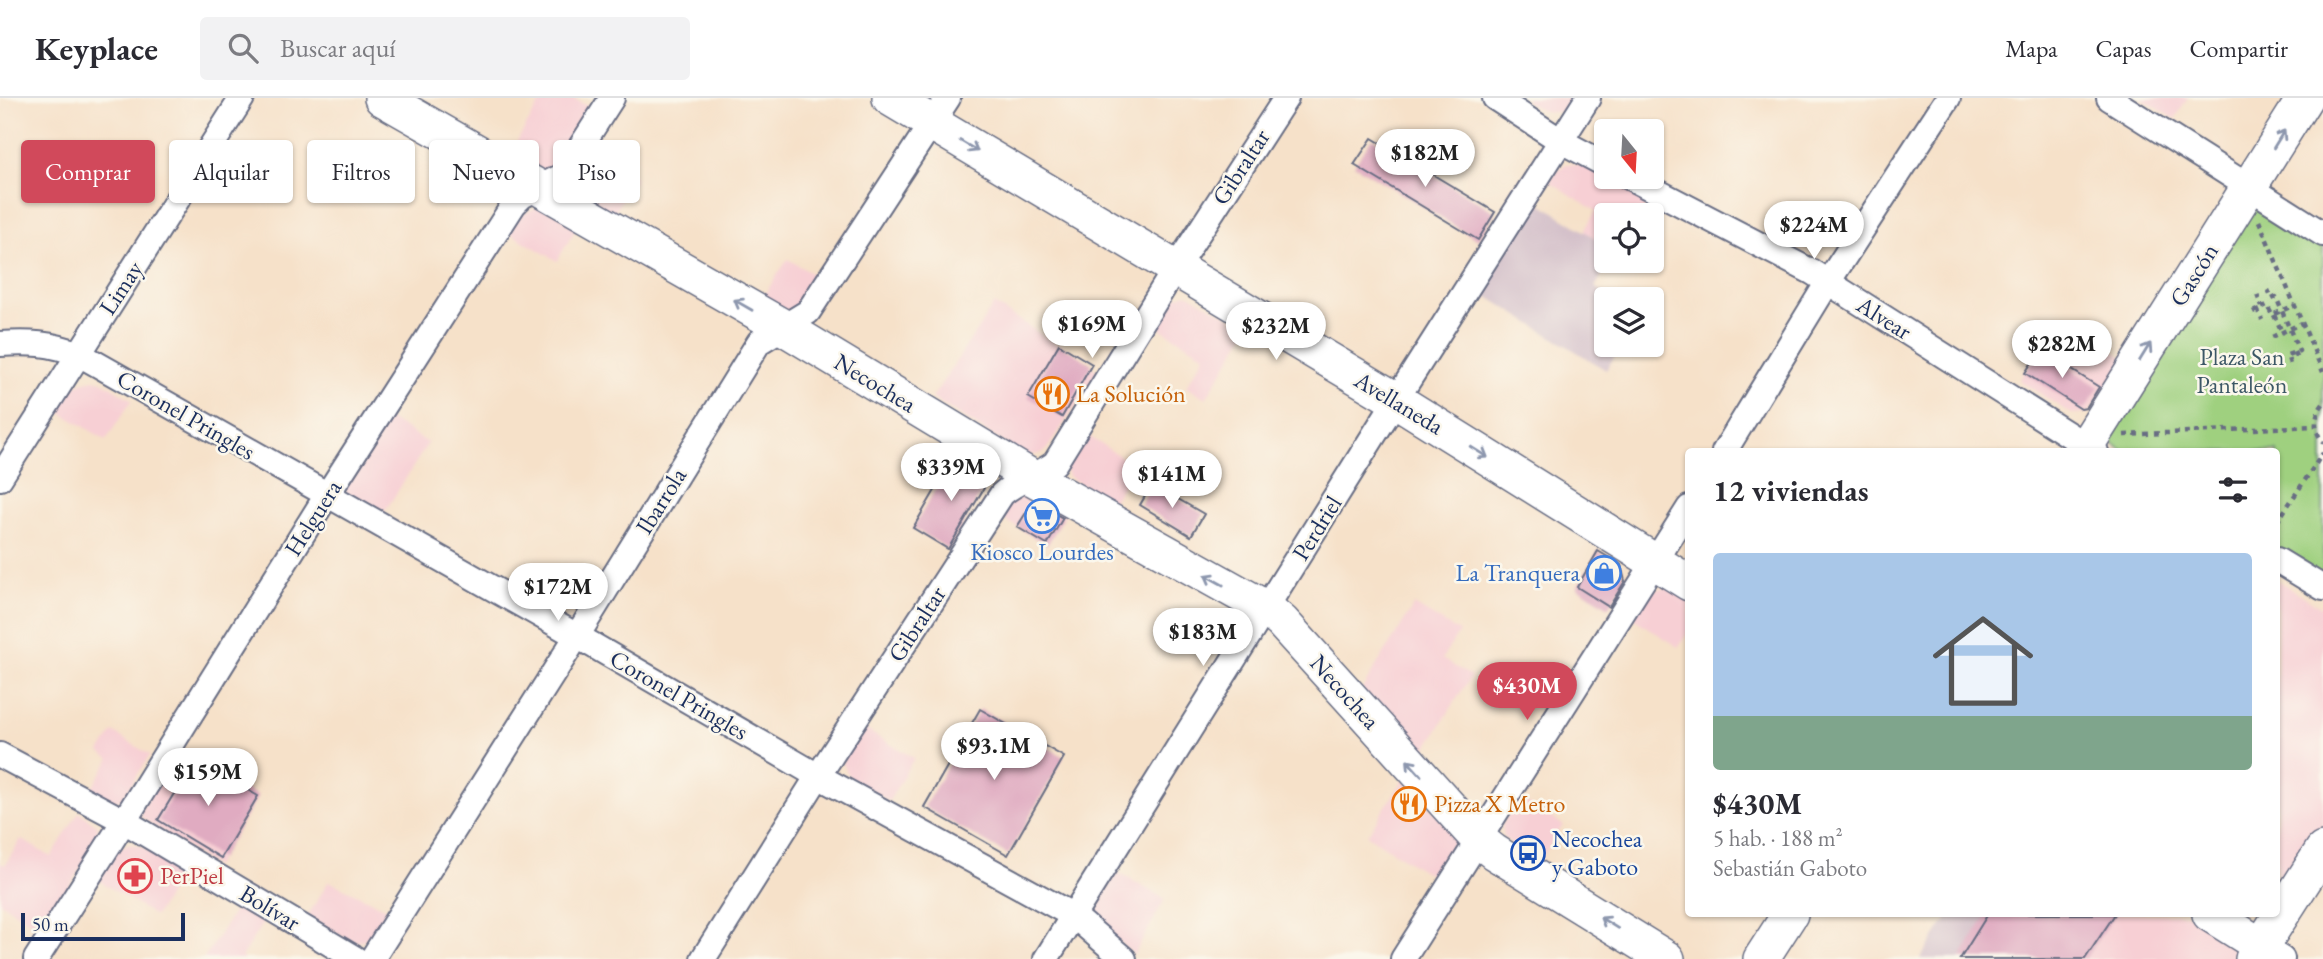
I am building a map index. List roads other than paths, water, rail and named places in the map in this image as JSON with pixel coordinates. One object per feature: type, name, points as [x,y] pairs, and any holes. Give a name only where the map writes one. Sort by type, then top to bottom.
[{"type":"street","name":"Limay","points":[[0,478],[242,98]]},
{"type":"street","name":"Necochea","points":[[382,98],[455,140]]},
{"type":"street","name":"Helguera","points":[[539,188],[562,176],[612,98]]},
{"type":"street","name":"Avellaneda","points":[[890,98],[940,111],[1175,269],[1396,400],[1685,581]]},
{"type":"street","name":"Gibraltar","points":[[703,959],[818,776],[1002,494],[1011,485],[1055,463],[1175,269],[1286,98]]},
{"type":"street","points":[[1495,98],[1561,141],[1594,159]]},
{"type":"street","name":"Perdriel","points":[[1046,959],[1588,98]]},
{"type":"street","points":[[1726,448],[1828,282],[1948,98]]},
{"type":"street","points":[[2109,98],[2253,202],[2323,234]]},
{"type":"street","name":"Gascón","points":[[2089,448],[2253,202],[2305,98]]},
{"type":"street","name":"Ibarrola","points":[[372,959],[759,342],[808,312],[940,111]]},
{"type":"street","name":"Necochea","points":[[539,188],[783,327],[1031,477],[1267,609],[1282,622],[1479,840],[1494,852],[1667,959]]},
{"type":"street","name":"Alvear","points":[[1652,189],[1812,272],[2085,448]]},
{"type":"street","name":"Helguera","points":[[36,959],[327,495],[515,203]]},
{"type":"street","name":"Coronel Pringles","points":[[0,344],[29,342],[57,346],[79,354],[818,776],[1074,916],[1124,959]]},
{"type":"street","points":[[1403,959],[1685,514]]},
{"type":"street","points":[[2280,562],[2323,588]]},
{"type":"street","name":"Bolívar","points":[[0,755],[124,821],[356,959]]},
{"type":"street","points":[[2214,917],[2266,955],[2323,850]]},
{"type":"street","points":[[1761,959],[1788,917]]},
{"type":"place","name":"La Solución","points":[[1052,394]]},
{"type":"place","name":"Kiosco Lourdes","points":[[1042,516]]},
{"type":"place","name":"La Tranquera","points":[[1604,573]]},
{"type":"place","name":"Pizza X Metro","points":[[1409,804]]},
{"type":"place","name":"Necochea y Gaboto","points":[[1528,853]]},
{"type":"place","name":"PerPiel","points":[[135,876]]},
{"type":"park label","name":"Plaza San Pantaleón","points":[[2242,371]]}]
